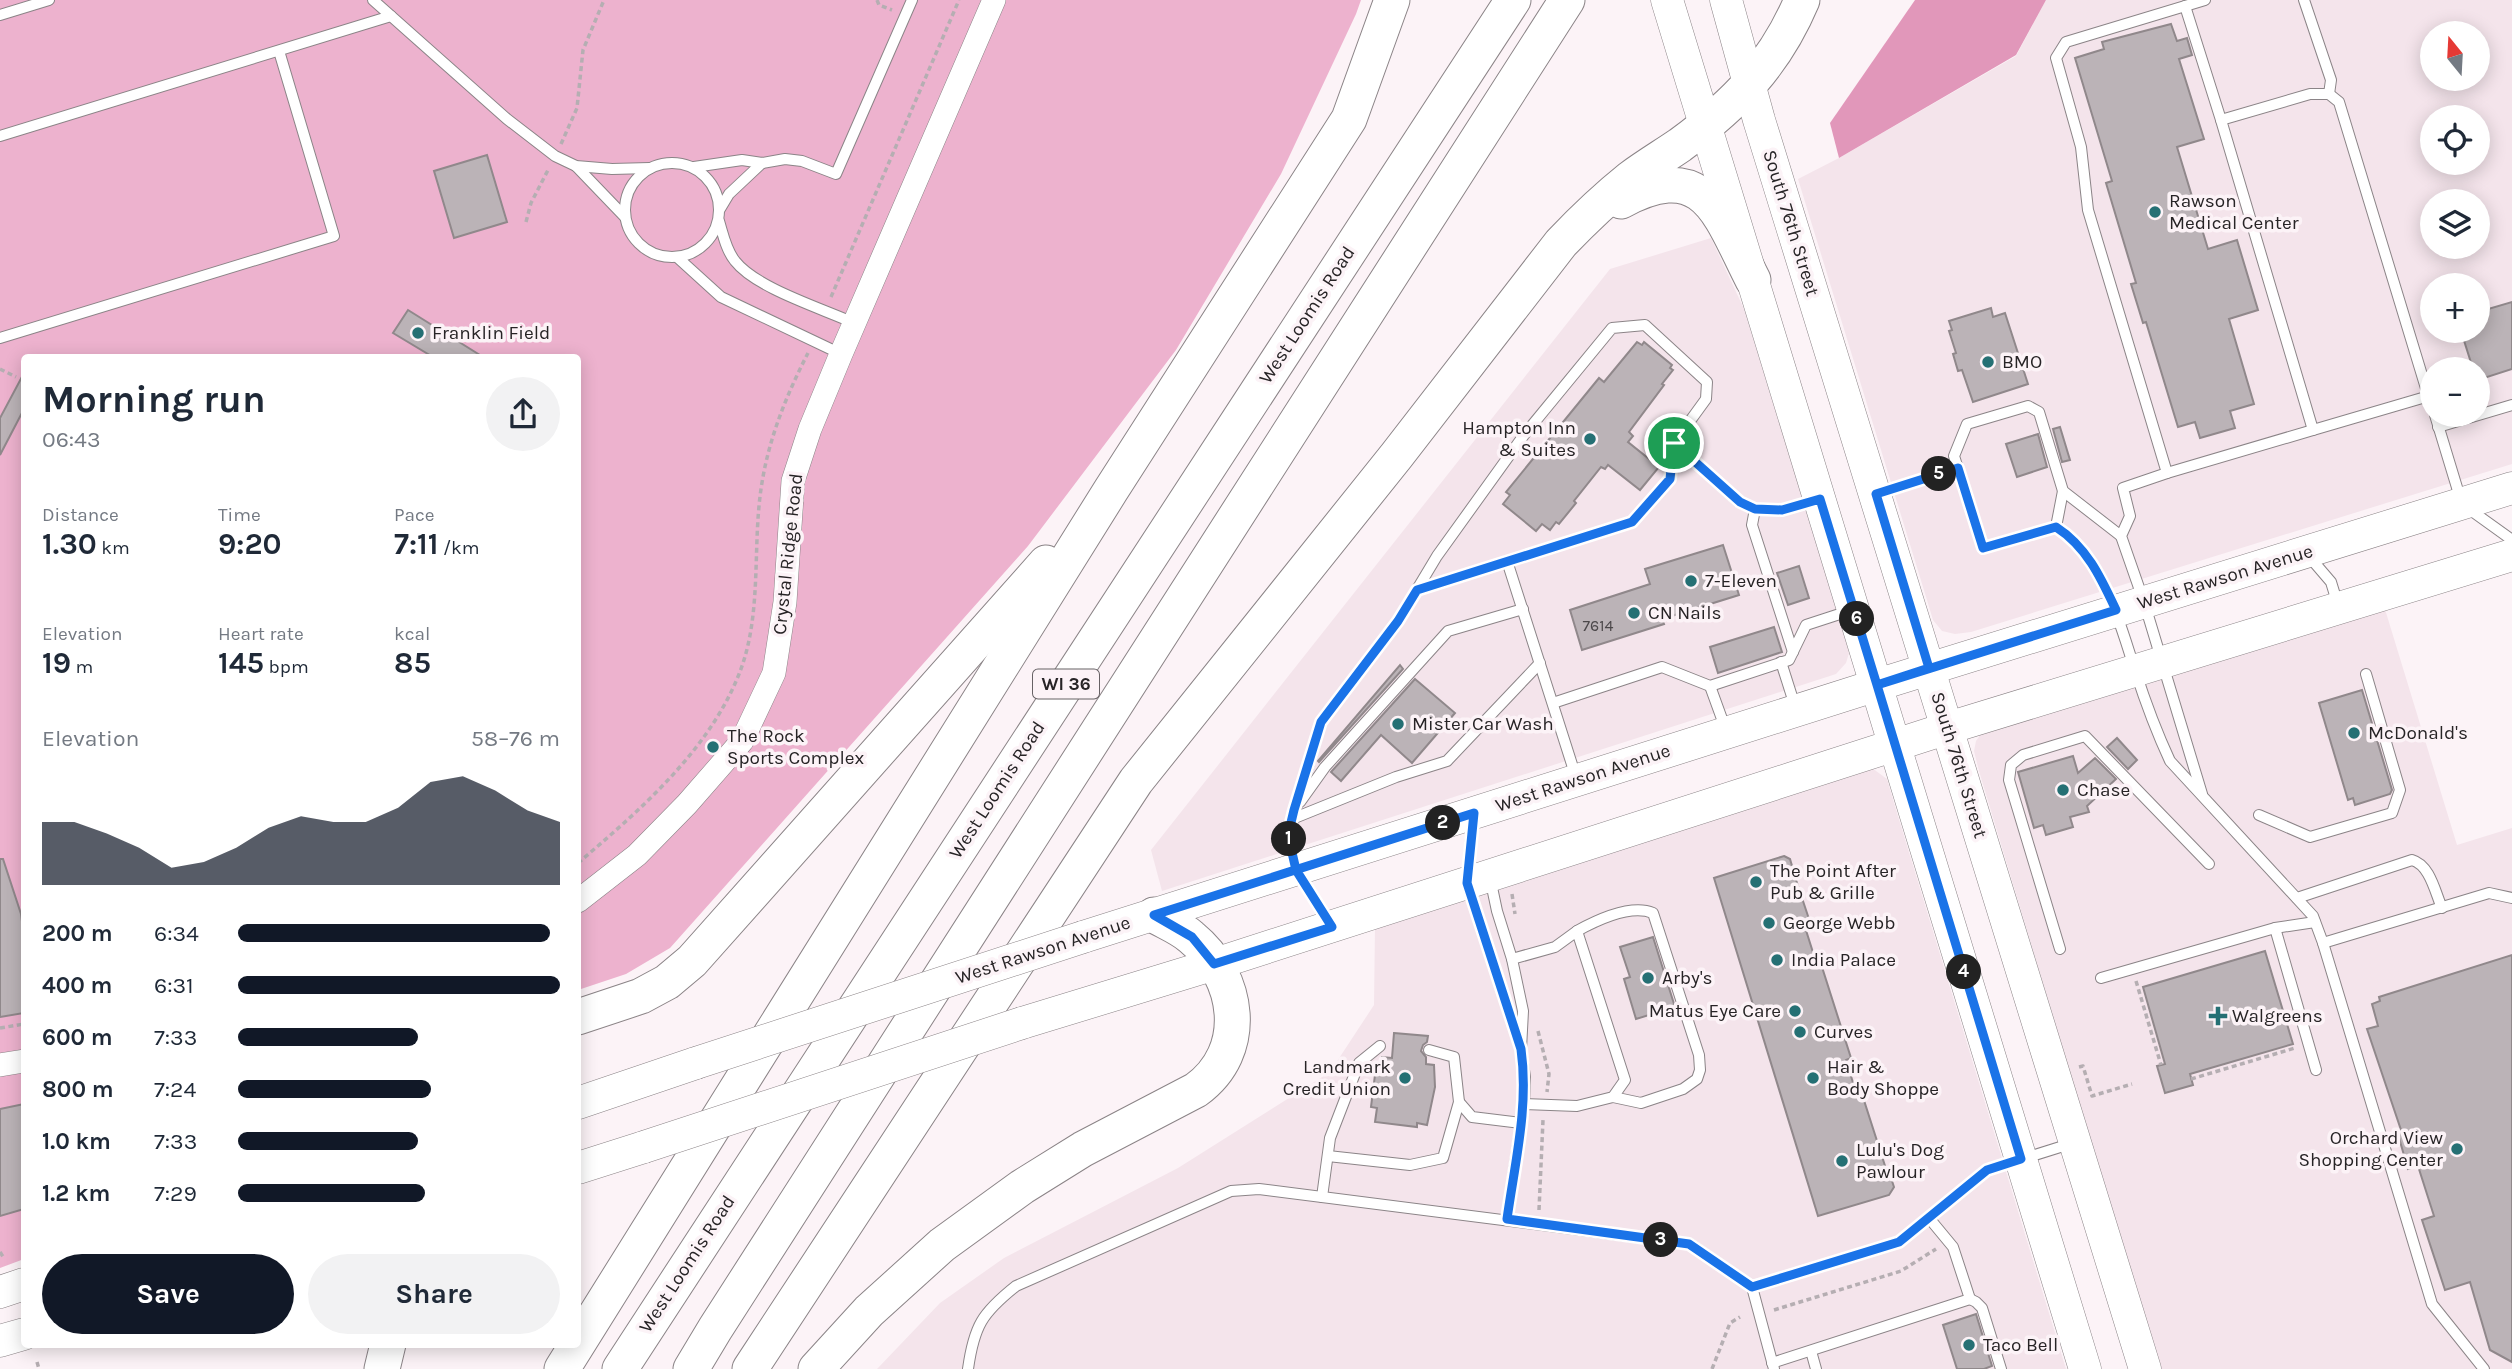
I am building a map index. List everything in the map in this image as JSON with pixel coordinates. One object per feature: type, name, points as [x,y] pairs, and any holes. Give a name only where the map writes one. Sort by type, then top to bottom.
[{"type":"main road","points":[[581,1339],[1111,490],[1349,119],[1392,0]]},
{"type":"main road","name":"West Loomis Road","points":[[620,1369],[1513,0]]},
{"type":"main road","name":"WI 36","points":[[691,1369],[737,1293],[1567,0]]},
{"type":"main road","name":"South 76th Street","points":[[1726,0],[1759,120],[2145,1369]]},
{"type":"main road","points":[[750,1369],[1136,781],[1397,455],[1561,243],[1588,215],[1633,177],[1705,125],[1751,84],[1780,46],[1802,0]]},
{"type":"main road","points":[[1667,1],[2085,1369]]},
{"type":"main road","points":[[1561,243],[1603,211],[1626,199],[1650,188],[1665,184],[1678,185],[1695,189],[1706,197],[1719,213],[1753,280]]},
{"type":"main road","name":"West Rawson Avenue","points":[[581,1101],[1083,937],[1796,710],[2512,488]]},
{"type":"main road","points":[[581,1016],[641,996],[667,982],[692,961],[1111,490]]},
{"type":"main road","points":[[581,1167],[1022,1023],[1332,927],[1948,728],[2512,555]]},
{"type":"main road","points":[[816,1369],[869,1311],[942,1245],[1022,1187],[1083,1149],[1212,1079],[1228,1052],[1232,1035],[1226,984],[1192,937],[1154,915]]},
{"type":"main road","points":[[0,1292],[21,1285]]},
{"type":"main road","points":[[0,1341],[21,1346]]},
{"type":"main road","points":[[382,1369],[387,1348]]},
{"type":"main road","points":[[562,1369],[575,1348]]},
{"type":"street","name":"Crystal Ridge Road","points":[[581,899],[637,855],[687,804],[742,741],[774,673],[785,602],[793,481],[810,429],[841,354],[993,0]]},
{"type":"street","points":[[0,1065],[21,1062]]},
{"type":"lane","points":[[0,15],[49,0]]},
{"type":"lane","points":[[373,0],[534,142],[576,166],[625,217]]},
{"type":"lane","points":[[694,167],[742,160],[762,163],[785,159],[802,161],[836,174],[912,0]]},
{"type":"lane","points":[[2168,474],[2088,210],[2081,147],[2056,58],[2066,42],[2086,34],[2205,0]]},
{"type":"lane","points":[[2304,0],[2331,80],[2329,94]]},
{"type":"lane","points":[[2185,6],[2313,430]]},
{"type":"lane","points":[[0,136],[391,16]]},
{"type":"lane","points":[[0,338],[334,236],[279,51]]},
{"type":"lane","points":[[2221,120],[2310,94],[2329,94],[2339,102],[2420,366]]},
{"type":"lane","points":[[762,163],[729,194],[720,215],[714,234],[704,246],[692,253],[663,257],[643,248],[629,231],[625,202],[638,177],[650,168],[664,163],[680,163],[694,167],[708,178],[717,192],[720,215],[733,259],[744,271],[759,282],[854,323]]},
{"type":"lane","points":[[576,166],[650,168]]},
{"type":"lane","points":[[677,257],[721,297],[841,354]]},
{"type":"lane","points":[[1332,927],[1296,870],[1288,835],[1321,722],[1398,621],[1437,556],[1524,435],[1612,328],[1645,325],[1707,382],[1706,399],[1674,443],[1670,479],[1632,522],[1417,590]]},
{"type":"lane","points":[[2204,800],[2149,666],[2130,606],[2122,536],[2130,516],[2123,488],[2420,399]]},
{"type":"lane","points":[[2056,527],[2063,491],[2039,412],[2028,405],[1967,424],[1954,456],[1983,548],[2056,527],[2069,535],[2130,606],[2149,666],[2155,730],[2170,761],[2297,898],[2315,922],[2432,1304],[2484,1369]]},
{"type":"lane","points":[[2490,412],[2512,405]]},
{"type":"lane","points":[[2438,427],[2462,504],[2512,540]]},
{"type":"lane","points":[[1674,443],[1740,502],[1755,509],[1782,510],[1820,499]]},
{"type":"lane","points":[[1876,494],[1958,468]]},
{"type":"lane","points":[[2063,491],[2122,536]]},
{"type":"lane","points":[[1755,509],[1752,524],[1793,652]]},
{"type":"lane","points":[[2305,552],[2331,582],[2339,608]]},
{"type":"lane","points":[[1507,561],[1576,780]]},
{"type":"lane","points":[[1293,814],[1325,767],[1448,631],[1522,609]]},
{"type":"lane","points":[[1553,703],[1662,667],[1710,686],[1789,660],[1805,625],[1854,609]]},
{"type":"lane","points":[[1293,814],[1396,776],[1447,761],[1540,663]]},
{"type":"lane","points":[[1781,663],[1796,710]]},
{"type":"lane","points":[[2259,815],[2310,837],[2392,813],[2400,790],[2365,674]]},
{"type":"lane","points":[[1710,686],[1727,732]]},
{"type":"lane","points":[[2060,949],[2009,780],[2011,765],[2023,755],[2085,736],[2209,864]]},
{"type":"lane","points":[[1474,813],[1479,880],[1521,1049],[1525,1077],[1524,1104],[1507,1219]]},
{"type":"lane","points":[[2297,898],[2412,860],[2427,872],[2441,908]]},
{"type":"lane","points":[[1479,880],[1497,911],[1512,958],[1523,1011],[1521,1049]]},
{"type":"lane","points":[[2323,943],[2489,893],[2512,898]]},
{"type":"lane","points":[[1512,958],[1555,947],[1590,924],[1621,914],[1639,909],[1653,913],[1699,1055],[1700,1070],[1697,1079],[1683,1089],[1641,1103],[1613,1097],[1577,1106],[1524,1104]]},
{"type":"lane","points":[[2101,978],[2274,928],[2315,922]]},
{"type":"lane","points":[[2274,928],[2316,1070]]},
{"type":"lane","points":[[1577,931],[1625,1080],[1613,1097]]},
{"type":"lane","points":[[1322,1197],[1330,1138],[1359,1063],[1380,1046]]},
{"type":"lane","points":[[1328,1156],[1410,1165],[1443,1158],[1459,1102],[1454,1056],[1429,1050]]},
{"type":"lane","points":[[1459,1102],[1472,1117],[1521,1124]]},
{"type":"lane","points":[[1752,1287],[1899,1242],[1987,1170],[2075,1143]]},
{"type":"lane","points":[[968,1369],[972,1340],[990,1306],[1016,1286],[1231,1191],[1259,1188],[1689,1244],[1752,1287],[1773,1366],[1970,1299]]},
{"type":"lane","points":[[1928,1217],[1952,1247],[1970,1299],[1982,1308],[2001,1369]]},
{"type":"lane","points":[[1811,1351],[1816,1369]]},
{"type":"path","points":[[561,144],[578,108],[583,50],[604,0]]},
{"type":"path","points":[[829,301],[959,0]]},
{"type":"path","points":[[526,222],[531,203],[549,169]]},
{"type":"path","points":[[581,860],[662,785],[701,740],[722,709],[738,677],[754,608],[761,489],[768,453],[784,400],[808,352]]},
{"type":"path","points":[[0,369],[16,377]]},
{"type":"path","points":[[2133,969],[2161,1065]]},
{"type":"path","points":[[0,1028],[21,1024]]},
{"type":"path","points":[[2191,1079],[2308,1044]]},
{"type":"path","points":[[2074,1069],[2084,1066],[2092,1096],[2132,1084]]},
{"type":"path","points":[[1772,1310],[1900,1271],[1939,1247]]},
{"type":"path","points":[[0,1252],[4,1258]]},
{"type":"path","points":[[1712,1369],[1730,1323],[1740,1317]]},
{"type":"path","points":[[31,1348],[39,1369]]},
{"type":"shaded area","name":"The Rock Sports Complex","points":[[0,0],[1361,0],[1281,174],[1176,350],[1028,546],[670,948],[626,974],[581,989],[581,354],[21,354],[21,1260],[0,1268]]},
{"type":"shaded area","points":[[1915,0],[2046,0],[2016,55],[1839,158],[1830,123]]},
{"type":"shaded area","points":[[2046,0],[2512,0],[2512,464],[1971,632],[1955,634],[1942,631],[1933,620],[1798,179],[2016,56]]},
{"type":"shaded area","points":[[1711,238],[1744,309],[1844,632],[1849,653],[1846,663],[1836,674],[1162,891],[1151,850],[1610,269]]},
{"type":"shaded area","points":[[2384,606],[2457,845],[2512,828],[2512,1369],[2159,1369],[1979,771],[1974,751],[1976,741],[1982,732]]},
{"type":"shaded area","points":[[1872,768],[1887,779],[2066,1369],[877,1369],[940,1303],[1004,1258],[1178,1168],[1330,1072],[1374,1005],[1375,927]]},
{"type":"building","name":"Rawson Medical Center","points":[[2171,24],[2177,41],[2187,38],[2192,55],[2179,59],[2204,139],[2177,147],[2208,249],[2237,240],[2258,310],[2229,319],[2254,404],[2230,411],[2235,428],[2200,438],[2195,422],[2178,427],[2146,322],[2143,323],[2131,284],[2136,283],[2106,183],[2112,181],[2075,58],[2104,49],[2102,42]]},
{"type":"building","points":[[487,155],[507,222],[454,238],[434,171]]},
{"type":"building","points":[[2512,302],[2512,369],[2490,376],[2490,357],[2469,357],[2465,343],[2490,343],[2490,308]]},
{"type":"building","name":"BMO","points":[[1991,308],[1993,317],[2005,313],[2028,384],[1973,402],[1962,370],[1958,371],[1949,321]]},
{"type":"building","name":"Franklin Field","points":[[408,310],[478,354],[428,354],[393,333]]},
{"type":"building","name":"Hampton Inn & Suites","points":[[1637,342],[1642,345],[1644,342],[1672,365],[1670,368],[1673,370],[1629,432],[1633,436],[1628,442],[1659,467],[1640,490],[1608,465],[1605,469],[1601,467],[1559,524],[1556,522],[1550,530],[1542,524],[1536,531],[1503,504],[1510,495],[1506,492],[1599,378],[1604,382]]},
{"type":"building","points":[[21,379],[21,415],[0,455],[0,418]]},
{"type":"building","points":[[2060,427],[2070,460],[2062,462],[2053,429]]},
{"type":"building","points":[[2038,434],[2047,467],[2017,477],[2006,444]]},
{"type":"building","points":[[1723,545],[1739,595],[1662,619],[1664,624],[1582,650],[1570,610],[1650,584],[1645,569]]},
{"type":"building","points":[[1799,566],[1809,598],[1788,605],[1777,573]]},
{"type":"building","points":[[1774,627],[1782,652],[1718,673],[1710,647]]},
{"type":"building","points":[[1400,665],[1403,669],[1319,762],[1318,761]]},
{"type":"building","name":"Mister Car Wash","points":[[1415,679],[1455,713],[1412,763],[1381,735],[1341,781],[1331,772]]},
{"type":"building","name":"McDonald's","points":[[2362,690],[2392,790],[2390,794],[2355,805],[2353,798],[2348,800],[2319,703]]},
{"type":"building","points":[[2117,738],[2137,760],[2128,769],[2107,747]]},
{"type":"building","name":"Chase","points":[[2073,756],[2078,773],[2095,758],[2116,779],[2087,806],[2089,812],[2070,817],[2073,827],[2046,835],[2043,825],[2034,828],[2018,772]]},
{"type":"building","points":[[1784,856],[1790,859],[1810,922],[1804,924],[1817,965],[1821,964],[1851,1058],[1846,1060],[1855,1089],[1860,1088],[1894,1187],[1889,1195],[1818,1216],[1714,878]]},
{"type":"building","points":[[0,859],[3,859],[21,914],[21,1014],[0,1017]]},
{"type":"building","name":"Arby's","points":[[1653,937],[1675,1007],[1636,1019],[1624,979],[1630,977],[1620,947]]},
{"type":"building","name":"Walgreens","points":[[2265,951],[2293,1044],[2190,1074],[2193,1085],[2165,1093],[2157,1066],[2165,1064],[2143,987]]},
{"type":"building","name":"Orchard View Shopping Center","points":[[2512,955],[2512,1362],[2490,1350],[2470,1282],[2445,1290],[2422,1220],[2434,1216],[2418,1166],[2408,1169],[2397,1131],[2401,1130],[2367,1029],[2378,1026],[2372,1004],[2380,1001],[2379,997]]},
{"type":"building","name":"Landmark Credit Union","points":[[1394,1033],[1428,1036],[1421,1051],[1426,1057],[1426,1064],[1434,1065],[1435,1087],[1427,1125],[1417,1123],[1417,1127],[1375,1122],[1377,1108],[1371,1107],[1376,1067],[1382,1068],[1382,1057],[1392,1058]]},
{"type":"building","points":[[21,1105],[21,1210],[0,1216],[0,1109]]},
{"type":"building","name":"Taco Bell","points":[[1976,1314],[1992,1366],[1984,1369],[1957,1369],[1943,1325]]},
{"type":"place","name":"Rawson Medical Center","points":[[2155,212]]},
{"type":"place","name":"Franklin Field","points":[[418,333]]},
{"type":"place","name":"BMO","points":[[1988,362]]},
{"type":"place","name":"Hampton Inn & Suites","points":[[1590,439]]},
{"type":"place","name":"7-Eleven","points":[[1691,581]]},
{"type":"place","name":"CN Nails","points":[[1634,613]]},
{"type":"place","name":"Mister Car Wash","points":[[1398,724]]},
{"type":"place","name":"McDonald's","points":[[2354,733]]},
{"type":"place","name":"The Rock Sports Complex","points":[[713,747]]},
{"type":"place","name":"Chase","points":[[2063,790]]},
{"type":"place","name":"The Point After Pub & Grille","points":[[1756,882]]},
{"type":"place","name":"George Webb","points":[[1769,923]]},
{"type":"place","name":"India Palace","points":[[1777,960]]},
{"type":"place","name":"Arby's","points":[[1648,978]]},
{"type":"place","name":"Matus Eye Care","points":[[1795,1011]]},
{"type":"place","name":"Walgreens","points":[[2218,1016]]},
{"type":"place","name":"Curves","points":[[1800,1032]]},
{"type":"place","name":"Landmark Credit Union","points":[[1405,1078]]},
{"type":"place","name":"Hair & Body Shoppe","points":[[1813,1078]]},
{"type":"place","name":"Orchard View Shopping Center","points":[[2457,1149]]},
{"type":"place","name":"Lulu's Dog Pawlour","points":[[1842,1161]]},
{"type":"place","name":"Taco Bell","points":[[1969,1345]]},
{"type":"route","points":[[1674,443],[1670,479],[1632,522],[1417,590],[1398,621],[1321,722],[1288,835],[1296,870],[1332,927],[1214,964],[1192,937],[1154,915],[1296,870],[1474,813],[1467,883],[1521,1049],[1525,1077],[1524,1104],[1507,1219],[1689,1244],[1752,1287],[1899,1242],[1987,1170],[2021,1159],[1877,685],[1929,668],[1876,494],[1958,468],[1983,548],[2056,527],[2069,535],[2094,565],[2116,610],[1877,685],[1820,499],[1782,510],[1755,509],[1740,502],[1674,443]]}]
